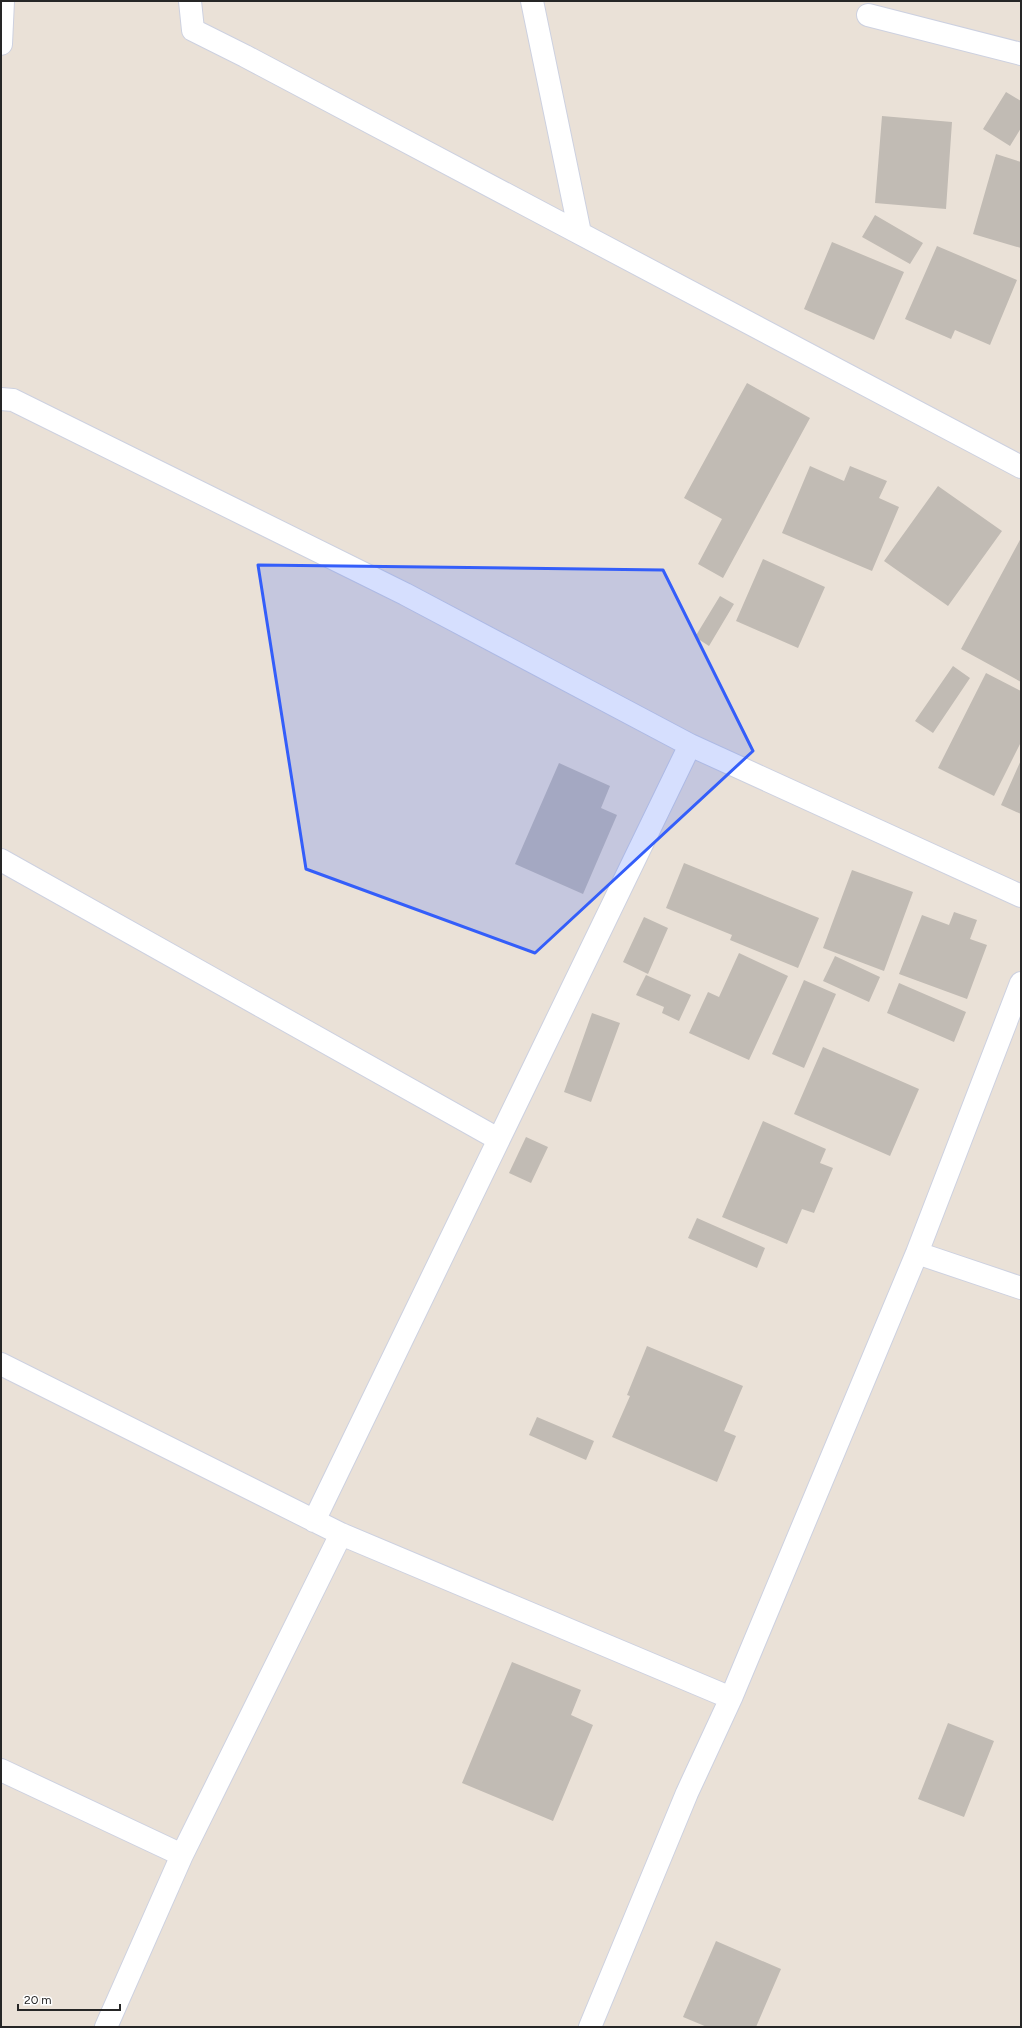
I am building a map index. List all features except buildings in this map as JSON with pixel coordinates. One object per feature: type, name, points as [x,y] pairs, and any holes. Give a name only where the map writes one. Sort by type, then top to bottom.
[{"type":"street","points":[[1,44],[3,1]]},
{"type":"street","points":[[190,1],[193,30],[245,56],[1021,467]]},
{"type":"street","points":[[532,1],[580,233]]},
{"type":"street","points":[[868,15],[1021,54]]},
{"type":"street","points":[[1,399],[13,400],[397,590],[690,745],[1021,896]]},
{"type":"street","points":[[314,1521],[690,745]]},
{"type":"street","points":[[1,860],[498,1139]]},
{"type":"street","points":[[590,2027],[687,1793],[731,1698],[917,1253],[1021,983]]},
{"type":"street","points":[[917,1253],[1021,1288]]},
{"type":"street","points":[[1,1364],[341,1534],[731,1698]]},
{"type":"street","points":[[106,2027],[182,1856],[341,1534]]},
{"type":"street","points":[[1,1770],[182,1856]]},
{"type":"highlighted area","points":[[258,565],[663,570],[753,751],[535,953],[306,869]]}]
